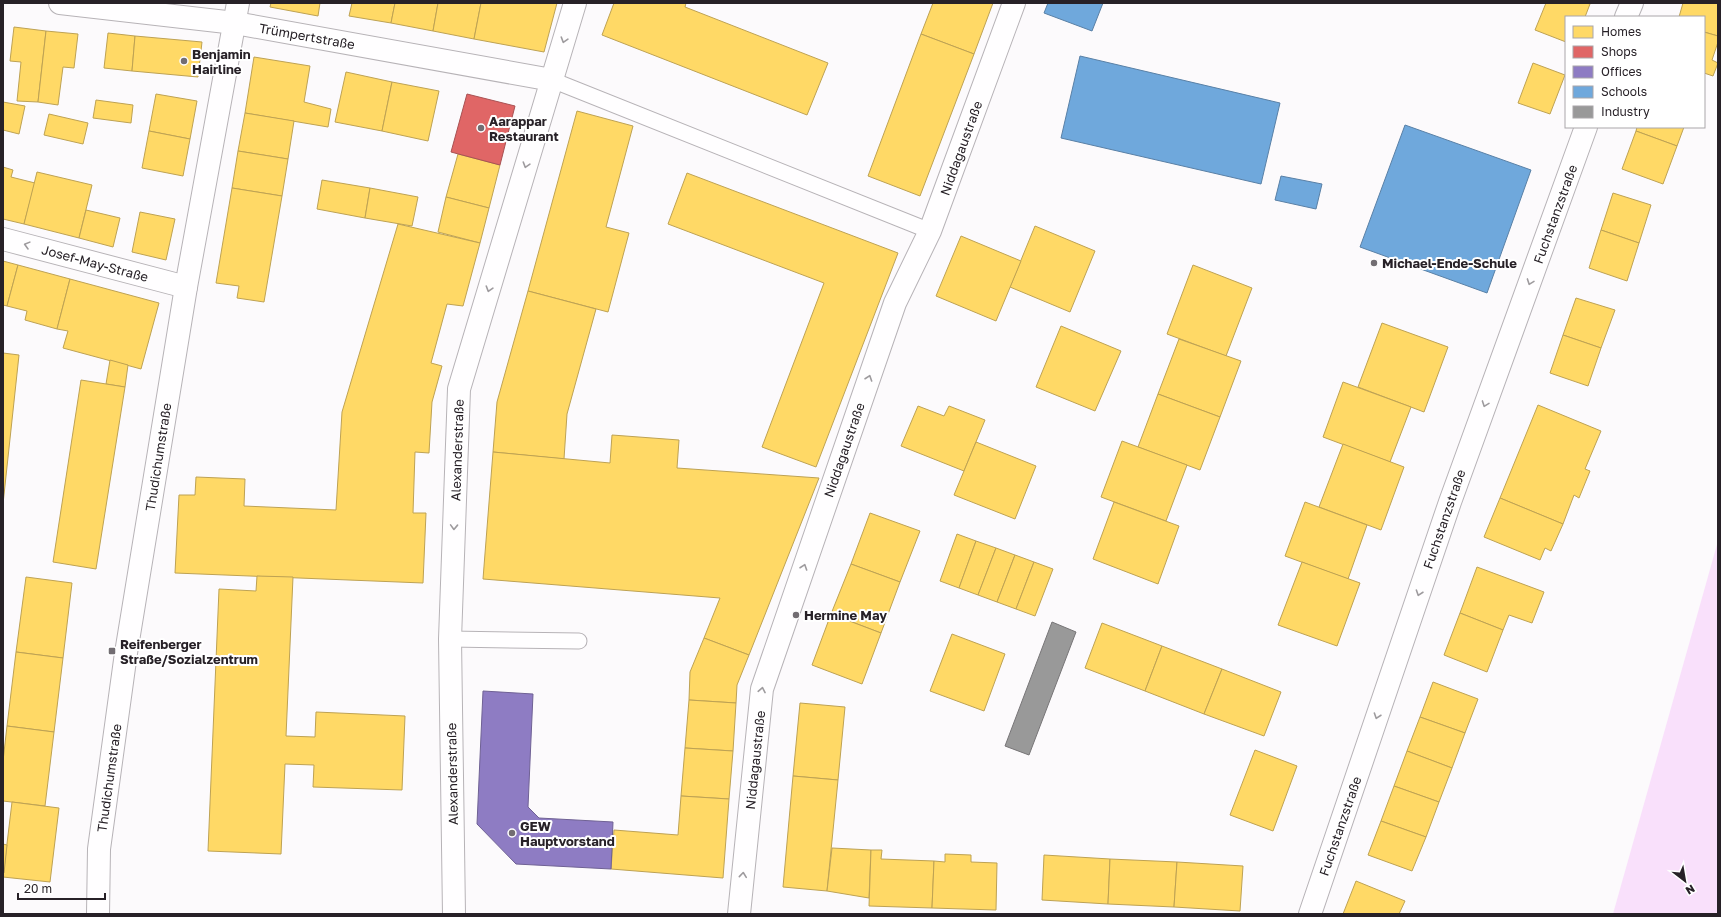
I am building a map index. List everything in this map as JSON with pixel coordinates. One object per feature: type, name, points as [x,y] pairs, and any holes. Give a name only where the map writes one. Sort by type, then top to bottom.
[{"type":"street","name":"Trümpertstraße","points":[[60,3],[236,13],[552,80]]},
{"type":"street","name":"Alexanderstraße","points":[[454,914],[450,639],[459,389],[575,3]]},
{"type":"street","name":"Niddagaustraße","points":[[739,914],[762,689],[895,303],[930,231],[1014,3]]},
{"type":"street","points":[[1626,16],[1632,3]]},
{"type":"street","name":"Thudichumstraße","points":[[98,914],[99,849],[126,653],[186,287],[236,13]]},
{"type":"street","name":"Fuchstanzstraße","points":[[1310,914],[1450,502],[1586,128]]},
{"type":"street","name":"Josef-May-Straße","points":[[3,239],[186,287]]},
{"type":"lane","points":[[552,80],[930,231]]},
{"type":"lane","points":[[450,639],[579,641]]},
{"type":"shaded area","points":[[1718,541],[1718,914],[1613,914]]},
{"type":"building: Homes","points":[[271,3],[320,3],[318,16],[270,7]]},
{"type":"building: Homes","points":[[352,3],[395,3],[391,23],[349,16]]},
{"type":"building: Homes","points":[[395,3],[438,3],[433,31],[391,23]]},
{"type":"building: Homes","points":[[438,3],[481,3],[474,39],[433,31]]},
{"type":"building: Homes","points":[[481,3],[557,3],[544,52],[474,39]]},
{"type":"building: Homes","points":[[614,3],[686,3],[685,7],[828,63],[807,115],[602,35]]},
{"type":"building: Homes","points":[[933,3],[993,3],[974,54],[921,34]]},
{"type":"building: Homes","points":[[1546,3],[1590,4],[1585,16],[1565,16],[1565,42],[1535,30]]},
{"type":"building: Homes","points":[[1683,3],[1718,3],[1718,36],[1705,32],[1705,16],[1679,16]]},
{"type":"building: Homes","points":[[14,27],[46,31],[38,102],[17,101],[21,62],[10,61]]},
{"type":"building: Homes","points":[[46,31],[78,34],[74,68],[63,67],[58,105],[38,102]]},
{"type":"building: Homes","points":[[1705,32],[1718,36],[1718,42],[1712,60],[1718,63],[1713,76],[1705,73]]},
{"type":"building: Homes","points":[[108,33],[135,36],[132,71],[104,68]]},
{"type":"building: Homes","points":[[921,34],[974,54],[920,196],[868,176]]},
{"type":"building: Homes","points":[[135,36],[202,42],[198,77],[132,71]]},
{"type":"building: Homes","points":[[254,57],[310,66],[304,102],[331,109],[328,127],[245,113]]},
{"type":"building: Homes","points":[[1533,63],[1565,75],[1550,114],[1518,103]]},
{"type":"building: Homes","points":[[346,72],[392,82],[382,131],[335,122]]},
{"type":"building: Homes","points":[[392,82],[439,91],[428,141],[382,131]]},
{"type":"building: Homes","points":[[156,94],[197,101],[190,139],[149,131]]},
{"type":"building: Homes","points":[[96,100],[133,105],[131,123],[93,118]]},
{"type":"building: Homes","points":[[3,102],[25,106],[19,134],[3,130]]},
{"type":"building: Homes","points":[[577,111],[633,126],[606,227],[629,233],[608,312],[528,291]]},
{"type":"building: Homes","points":[[245,113],[294,121],[288,159],[238,151]]},
{"type":"building: Homes","points":[[49,114],[88,123],[83,144],[44,135]]},
{"type":"building: Homes","points":[[1637,128],[1684,128],[1677,146],[1636,131]]},
{"type":"building: Homes","points":[[149,131],[190,139],[183,176],[142,168]]},
{"type":"building: Homes","points":[[1636,131],[1677,146],[1663,184],[1622,169]]},
{"type":"building: Homes","points":[[238,151],[288,159],[282,196],[232,188]]},
{"type":"building: Homes","points":[[458,154],[500,165],[489,208],[446,197]]},
{"type":"building: Homes","points":[[3,167],[13,170],[11,177],[35,183],[24,224],[3,219]]},
{"type":"building: Homes","points":[[37,172],[92,185],[79,238],[24,224]]},
{"type":"building: Homes","points":[[687,173],[898,253],[816,467],[762,447],[824,283],[668,224]]},
{"type":"building: Homes","points":[[322,180],[370,188],[365,218],[317,209]]},
{"type":"building: Homes","points":[[232,188],[282,196],[264,302],[237,298],[239,286],[216,283]]},
{"type":"building: Homes","points":[[370,188],[418,197],[412,226],[365,218]]},
{"type":"building: Homes","points":[[1613,193],[1651,205],[1639,243],[1601,230]]},
{"type":"building: Homes","points":[[446,197],[489,208],[480,243],[438,232]]},
{"type":"building: Homes","points":[[86,210],[120,218],[113,247],[79,238]]},
{"type":"building: Homes","points":[[140,212],[175,219],[166,260],[132,252]]},
{"type":"building: Homes","points":[[398,224],[480,243],[463,306],[447,304],[431,363],[442,366],[432,402],[429,453],[415,452],[413,513],[426,513],[423,583],[175,573],[179,495],[195,495],[196,477],[245,479],[244,506],[336,510],[342,412]]},
{"type":"building: Homes","points":[[1035,226],[1095,251],[1070,312],[1010,287]]},
{"type":"building: Homes","points":[[1601,230],[1639,243],[1627,281],[1589,268]]},
{"type":"building: Homes","points":[[961,236],[1021,261],[996,321],[936,296]]},
{"type":"building: Homes","points":[[3,261],[18,265],[7,306],[3,305]]},
{"type":"building: Homes","points":[[18,265],[70,279],[57,329],[25,320],[27,311],[7,306]]},
{"type":"building: Homes","points":[[1193,265],[1252,288],[1226,356],[1167,334]]},
{"type":"building: Homes","points":[[70,279],[159,303],[141,369],[63,348],[68,331],[57,329]]},
{"type":"building: Homes","points":[[528,291],[596,309],[567,414],[564,459],[493,452],[497,402]]},
{"type":"building: Homes","points":[[1576,298],[1615,310],[1601,348],[1563,335]]},
{"type":"building: Homes","points":[[1382,323],[1448,347],[1424,412],[1358,387]]},
{"type":"building: Homes","points":[[1061,326],[1121,351],[1095,411],[1036,387]]},
{"type":"building: Homes","points":[[1563,335],[1601,348],[1588,386],[1550,373]]},
{"type":"building: Homes","points":[[1179,339],[1241,361],[1220,417],[1158,394]]},
{"type":"building: Homes","points":[[3,353],[19,355],[3,504]]},
{"type":"building: Homes","points":[[110,360],[128,365],[125,387],[106,384]]},
{"type":"building: Homes","points":[[81,380],[125,387],[96,569],[53,562]]},
{"type":"building: Homes","points":[[1343,382],[1411,407],[1390,462],[1323,437]]},
{"type":"building: Homes","points":[[1158,394],[1220,417],[1200,470],[1138,447]]},
{"type":"building: Homes","points":[[1538,405],[1601,431],[1585,469],[1590,471],[1579,498],[1574,495],[1563,524],[1500,498]]},
{"type":"building: Homes","points":[[918,406],[944,416],[949,406],[985,420],[964,471],[901,446]]},
{"type":"building: Homes","points":[[612,435],[679,440],[677,468],[819,478],[749,655],[704,638],[720,598],[483,579],[493,452],[610,463]]},
{"type":"building: Homes","points":[[1122,441],[1187,465],[1166,521],[1101,497]]},
{"type":"building: Homes","points":[[976,442],[1036,466],[1015,519],[954,495]]},
{"type":"building: Homes","points":[[1343,444],[1404,467],[1381,530],[1319,507]]},
{"type":"building: Homes","points":[[1500,498],[1563,524],[1551,551],[1545,548],[1540,560],[1484,537]]},
{"type":"building: Homes","points":[[1114,502],[1179,526],[1158,584],[1093,559]]},
{"type":"building: Homes","points":[[1305,502],[1367,525],[1348,579],[1285,556]]},
{"type":"building: Homes","points":[[870,513],[920,531],[900,582],[851,564]]},
{"type":"building: Homes","points":[[957,534],[976,541],[959,588],[940,581]]},
{"type":"building: Homes","points":[[976,541],[996,548],[978,595],[959,588]]},
{"type":"building: Homes","points":[[996,548],[1015,555],[997,602],[978,595]]},
{"type":"building: Homes","points":[[1015,555],[1034,562],[1016,609],[997,602]]},
{"type":"building: Homes","points":[[1034,562],[1053,569],[1035,616],[1016,609]]},
{"type":"building: Homes","points":[[1302,562],[1360,583],[1337,646],[1278,625]]},
{"type":"building: Homes","points":[[851,564],[900,582],[881,633],[831,614]]},
{"type":"building: Homes","points":[[1477,567],[1544,592],[1532,623],[1509,615],[1503,630],[1460,613]]},
{"type":"building: Homes","points":[[257,576],[293,577],[286,736],[315,737],[316,712],[405,716],[402,790],[313,787],[314,765],[285,764],[281,854],[208,851],[219,589],[256,591]]},
{"type":"building: Homes","points":[[26,577],[72,583],[63,658],[16,652]]},
{"type":"building: Homes","points":[[1460,613],[1503,630],[1487,672],[1444,655]]},
{"type":"building: Homes","points":[[831,614],[881,633],[862,684],[812,665]]},
{"type":"building: Homes","points":[[1102,623],[1162,646],[1145,691],[1085,668]]},
{"type":"building: Homes","points":[[952,634],[1005,654],[984,711],[930,691]]},
{"type":"building: Homes","points":[[704,638],[749,655],[737,685],[736,703],[689,700],[690,672]]},
{"type":"building: Homes","points":[[1162,646],[1222,669],[1204,714],[1145,691]]},
{"type":"building: Homes","points":[[16,652],[63,658],[54,732],[7,726]]},
{"type":"building: Homes","points":[[1222,669],[1281,692],[1264,736],[1204,714]]},
{"type":"building: Homes","points":[[1433,682],[1478,699],[1465,733],[1420,717]]},
{"type":"building: Homes","points":[[689,700],[736,703],[733,751],[685,748]]},
{"type":"building: Homes","points":[[800,703],[845,707],[838,780],[793,776]]},
{"type":"building: Homes","points":[[1420,717],[1465,733],[1452,768],[1407,751]]},
{"type":"building: Homes","points":[[7,726],[54,732],[45,806],[3,801],[3,761]]},
{"type":"building: Homes","points":[[685,748],[733,751],[729,799],[681,796]]},
{"type":"building: Homes","points":[[1255,750],[1297,766],[1273,831],[1230,815]]},
{"type":"building: Homes","points":[[1407,751],[1452,768],[1439,802],[1394,786]]},
{"type":"building: Homes","points":[[793,776],[838,780],[827,891],[783,887]]},
{"type":"building: Homes","points":[[1394,786],[1439,802],[1426,837],[1381,821]]},
{"type":"building: Homes","points":[[681,796],[729,799],[723,878],[611,869],[614,830],[678,835]]},
{"type":"building: Homes","points":[[12,802],[59,808],[50,882],[3,877]]},
{"type":"building: Homes","points":[[1381,821],[1426,837],[1412,871],[1368,855]]},
{"type":"building: Homes","points":[[3,844],[7,845],[4,873],[3,873]]},
{"type":"building: Homes","points":[[832,848],[871,850],[869,898],[827,891]]},
{"type":"building: Homes","points":[[871,850],[882,850],[881,859],[934,861],[932,908],[869,906]]},
{"type":"building: Homes","points":[[945,854],[971,855],[971,862],[997,863],[996,910],[932,908],[934,861],[945,862]]},
{"type":"building: Homes","points":[[1044,855],[1110,859],[1108,904],[1042,900]]},
{"type":"building: Homes","points":[[1110,859],[1177,862],[1174,907],[1108,904]]},
{"type":"building: Homes","points":[[1177,862],[1243,866],[1240,911],[1174,907]]},
{"type":"building: Homes","points":[[1356,881],[1405,901],[1399,914],[1343,914]]},
{"type":"building: Shops","points":[[467,94],[515,106],[500,165],[451,152]]},
{"type":"building: Offices","points":[[483,691],[533,694],[528,807],[539,818],[613,822],[611,869],[516,864],[477,824]]},
{"type":"building: Schools","points":[[1048,3],[1103,3],[1092,31],[1044,13]]},
{"type":"building: Schools","points":[[1080,56],[1280,103],[1261,184],[1061,138]]},
{"type":"building: Schools","points":[[1405,125],[1531,170],[1487,293],[1360,247]]},
{"type":"building: Schools","points":[[1281,176],[1322,184],[1316,209],[1275,200]]},
{"type":"building: Industry","points":[[1052,622],[1076,632],[1029,755],[1005,746]]},
{"type":"place","name":"Benjamin Hairline","points":[[184,61]]},
{"type":"place","name":"Aarappar Restaurant","points":[[481,128]]},
{"type":"place","name":"Michael-Ende-Schule","points":[[1374,263]]},
{"type":"place","name":"Hermine May","points":[[796,615]]},
{"type":"place","name":"Reifenberger Straße/Sozialzentrum","points":[[112,651]]},
{"type":"place","name":"GEW Hauptvorstand","points":[[512,833]]}]
